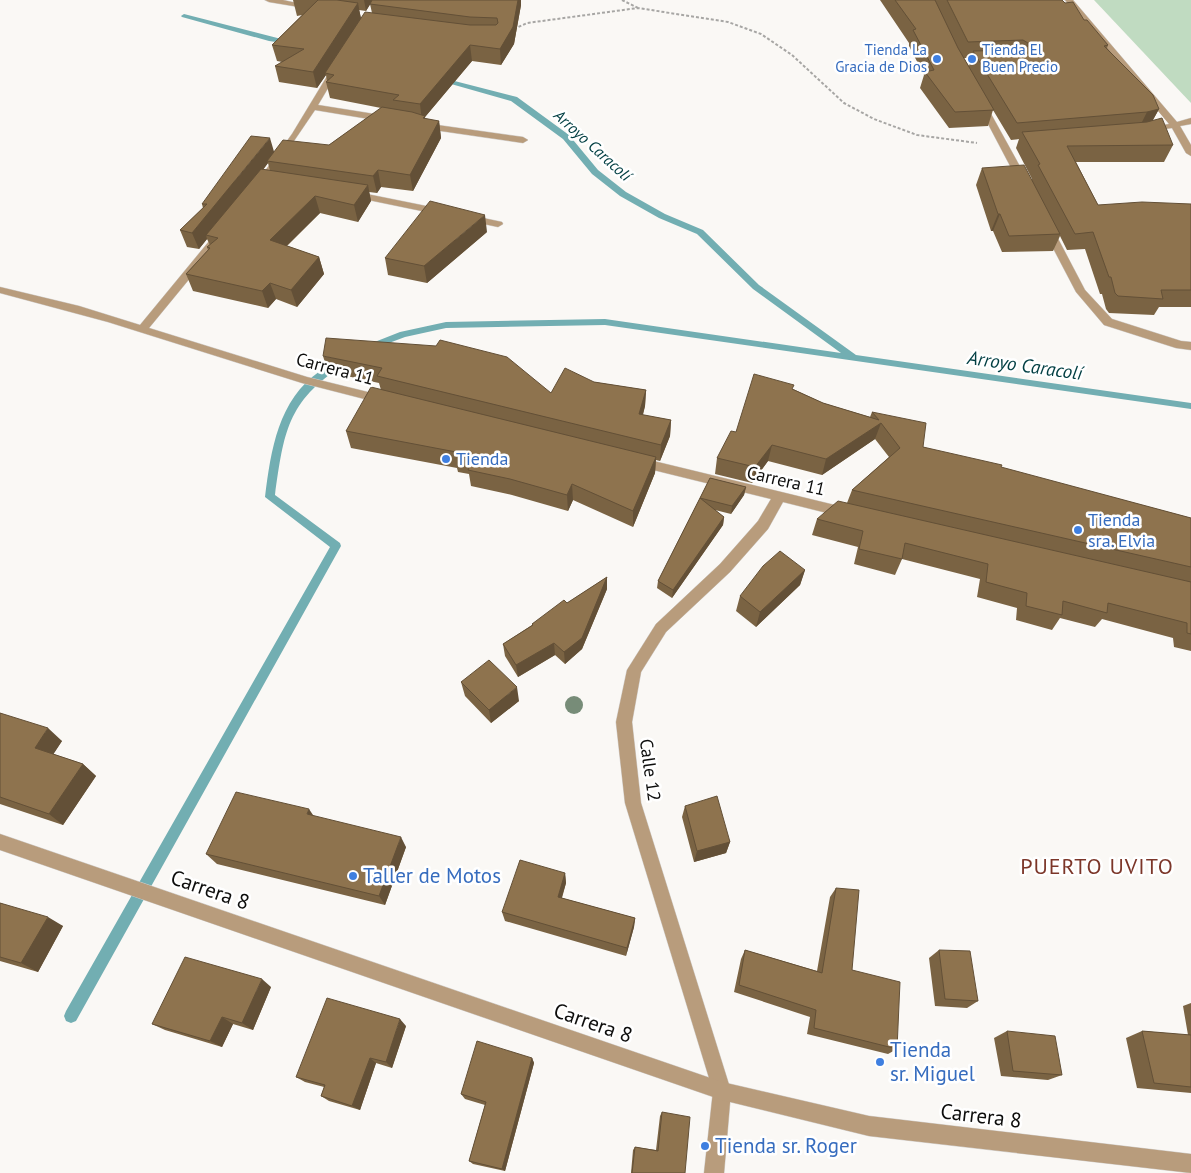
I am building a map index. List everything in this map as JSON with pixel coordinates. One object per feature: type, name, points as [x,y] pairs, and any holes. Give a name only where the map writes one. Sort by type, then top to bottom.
[{"type":"street","points":[[269,0],[324,9]]},
{"type":"street","points":[[1069,0],[1175,126],[1191,153]]},
{"type":"street","points":[[252,194],[263,181],[341,61]]},
{"type":"street","points":[[977,96],[1010,144],[1027,188]]},
{"type":"street","points":[[312,107],[399,121]]},
{"type":"street","points":[[1157,129],[1191,121]]},
{"type":"street","points":[[414,124],[523,140]]},
{"type":"street","points":[[263,181],[278,183]]},
{"type":"street","points":[[340,192],[369,196],[498,224]]},
{"type":"street","points":[[1044,222],[1081,292],[1108,322],[1180,345],[1191,346]]},
{"type":"street","points":[[143,328],[224,229]]},
{"type":"street","name":"Carrera 11","points":[[0,290],[36,298],[143,328],[296,378],[394,402]]},
{"type":"street","name":"Carrera 11","points":[[625,459],[855,515]]},
{"type":"street","name":"Calle 12","points":[[722,1091],[633,804],[624,722],[634,670],[661,628],[725,568],[763,526],[779,497]]},
{"type":"street","name":"Carrera 8","points":[[0,842],[722,1091],[869,1126],[1191,1164]]},
{"type":"street","points":[[714,1173],[722,1091]]},
{"type":"path","points":[[622,0],[638,8]]},
{"type":"path","points":[[510,30],[527,23],[638,8],[728,22],[761,34],[792,55],[844,103],[874,119],[917,135],[964,143],[1010,144]]},
{"type":"green space","points":[[1094,0],[1191,0],[1191,103]]},
{"type":"building","points":[[318,0],[358,3],[313,72],[275,66],[304,49],[272,45]]},
{"type":"building","points":[[372,0],[518,0],[513,27],[500,49],[470,45],[420,104],[393,100],[399,95],[326,82],[334,75],[325,73],[365,12],[470,25],[496,25],[498,23],[497,18],[470,17],[370,4]]},
{"type":"building","points":[[895,0],[935,0],[958,48],[994,110],[955,112],[925,72],[934,70],[913,30],[916,29]]},
{"type":"building","points":[[947,0],[1062,0],[1065,3],[1073,2],[1084,20],[1087,20],[1108,45],[1104,46],[1153,95],[1159,109],[1147,112],[1017,123],[973,51],[1023,50],[1028,46],[1028,43],[1023,40],[968,42]]},
{"type":"building","points":[[382,107],[412,112],[425,116],[423,118],[439,121],[410,175],[378,170],[373,176],[267,161],[283,140],[329,145]]},
{"type":"building","points":[[1162,118],[1173,145],[1067,146],[1098,205],[1142,202],[1191,204],[1191,290],[1161,290],[1163,299],[1118,296],[1115,293],[1111,277],[1109,277],[1093,232],[1075,234],[1022,132],[1147,122]]},
{"type":"building","points":[[251,136],[270,138],[192,233],[180,230],[207,204],[202,204]]},
{"type":"building","points":[[1024,165],[1060,234],[1009,236],[1000,214],[998,214],[982,168]]},
{"type":"building","points":[[261,169],[368,185],[354,205],[315,196],[270,240],[319,257],[291,290],[270,283],[262,291],[186,274],[210,248],[207,247],[218,238],[206,235]]},
{"type":"building","points":[[430,201],[485,215],[424,266],[385,258]]},
{"type":"building","points":[[326,338],[436,346],[440,340],[507,357],[551,393],[565,368],[594,382],[646,390],[639,414],[671,420],[661,445],[377,376],[382,368],[323,356]]},
{"type":"building","points":[[754,374],[794,385],[792,389],[823,403],[879,420],[872,412],[926,423],[923,447],[1002,465],[1001,467],[1191,518],[1191,567],[852,490],[900,448],[881,423],[826,459],[772,445],[755,467],[717,458],[731,431],[736,432]]},
{"type":"building","points":[[371,387],[656,457],[633,511],[572,484],[567,495],[510,479],[468,470],[473,459],[455,456],[456,452],[346,431]]},
{"type":"building","points":[[710,478],[746,487],[732,506],[700,498]]},
{"type":"building","points":[[700,498],[724,517],[673,590],[658,581]]},
{"type":"building","points":[[838,501],[1191,582],[1191,634],[1187,633],[1187,623],[1108,603],[1107,613],[1063,601],[1062,615],[1026,606],[1027,593],[986,582],[988,564],[905,543],[902,559],[859,549],[863,531],[817,519]]},
{"type":"building","points":[[780,551],[805,570],[760,612],[740,596],[763,566]]},
{"type":"building","points":[[607,577],[582,638],[564,652],[554,643],[516,665],[503,644],[533,625],[564,600],[567,603]]},
{"type":"building","points":[[489,660],[517,687],[489,710],[461,682]]},
{"type":"building","points":[[0,713],[48,728],[35,748],[83,764],[49,814],[0,797]]},
{"type":"building","points":[[236,792],[309,809],[307,814],[401,837],[379,896],[206,854]]},
{"type":"building","points":[[717,796],[730,842],[697,851],[685,806]]},
{"type":"building","points":[[520,860],[565,873],[558,897],[635,918],[627,948],[502,912]]},
{"type":"building","points":[[836,888],[859,890],[852,970],[900,982],[897,1049],[814,1028],[816,1010],[739,985],[745,950],[822,973]]},
{"type":"building","points":[[0,903],[48,917],[21,963],[0,957]]},
{"type":"building","points":[[939,950],[970,951],[978,1001],[945,999]]},
{"type":"building","points":[[185,957],[262,979],[242,1023],[222,1017],[210,1041],[152,1024]]},
{"type":"building","points":[[327,998],[400,1019],[386,1062],[370,1058],[352,1106],[321,1096],[325,1085],[296,1077]]},
{"type":"building","points":[[1007,1031],[1055,1036],[1062,1075],[1013,1071]]},
{"type":"building","points":[[1142,1031],[1191,1035],[1191,1087],[1154,1083]]},
{"type":"building","points":[[477,1041],[532,1058],[502,1169],[469,1161],[486,1102],[461,1094]]},
{"type":"building","points":[[662,1112],[690,1117],[685,1173],[632,1173],[635,1147],[658,1151]]},
{"type":"waterway","name":"Arroyo Caracolí","points":[[184,16],[269,39],[290,42]]},
{"type":"waterway","name":"Arroyo Caracolí","points":[[439,79],[514,99],[566,137],[595,172],[623,194],[662,216],[700,232],[756,287],[853,357]]},
{"type":"waterway","name":"Arroyo Caracolí","points":[[370,347],[403,334],[446,325],[605,322],[1191,406]]},
{"type":"waterway","points":[[71,1016],[336,546],[270,497],[280,436],[292,408],[312,383],[340,363]]},
{"type":"place","name":"Tienda La Gracia de Dios","points":[[937,59]]},
{"type":"place","name":"Tienda El Buen Precio","points":[[972,59]]},
{"type":"place","name":"Tienda","points":[[446,459]]},
{"type":"place","name":"Tienda sra. Elvia","points":[[1078,530]]},
{"type":"place","name":"Taller de Motos","points":[[353,876]]},
{"type":"place","name":"Tienda sr. Miguel","points":[[880,1062]]},
{"type":"place","name":"Tienda sr. Roger","points":[[705,1146]]},
{"type":"district","name":"PUERTO UVITO","points":[[1097,866]]}]
